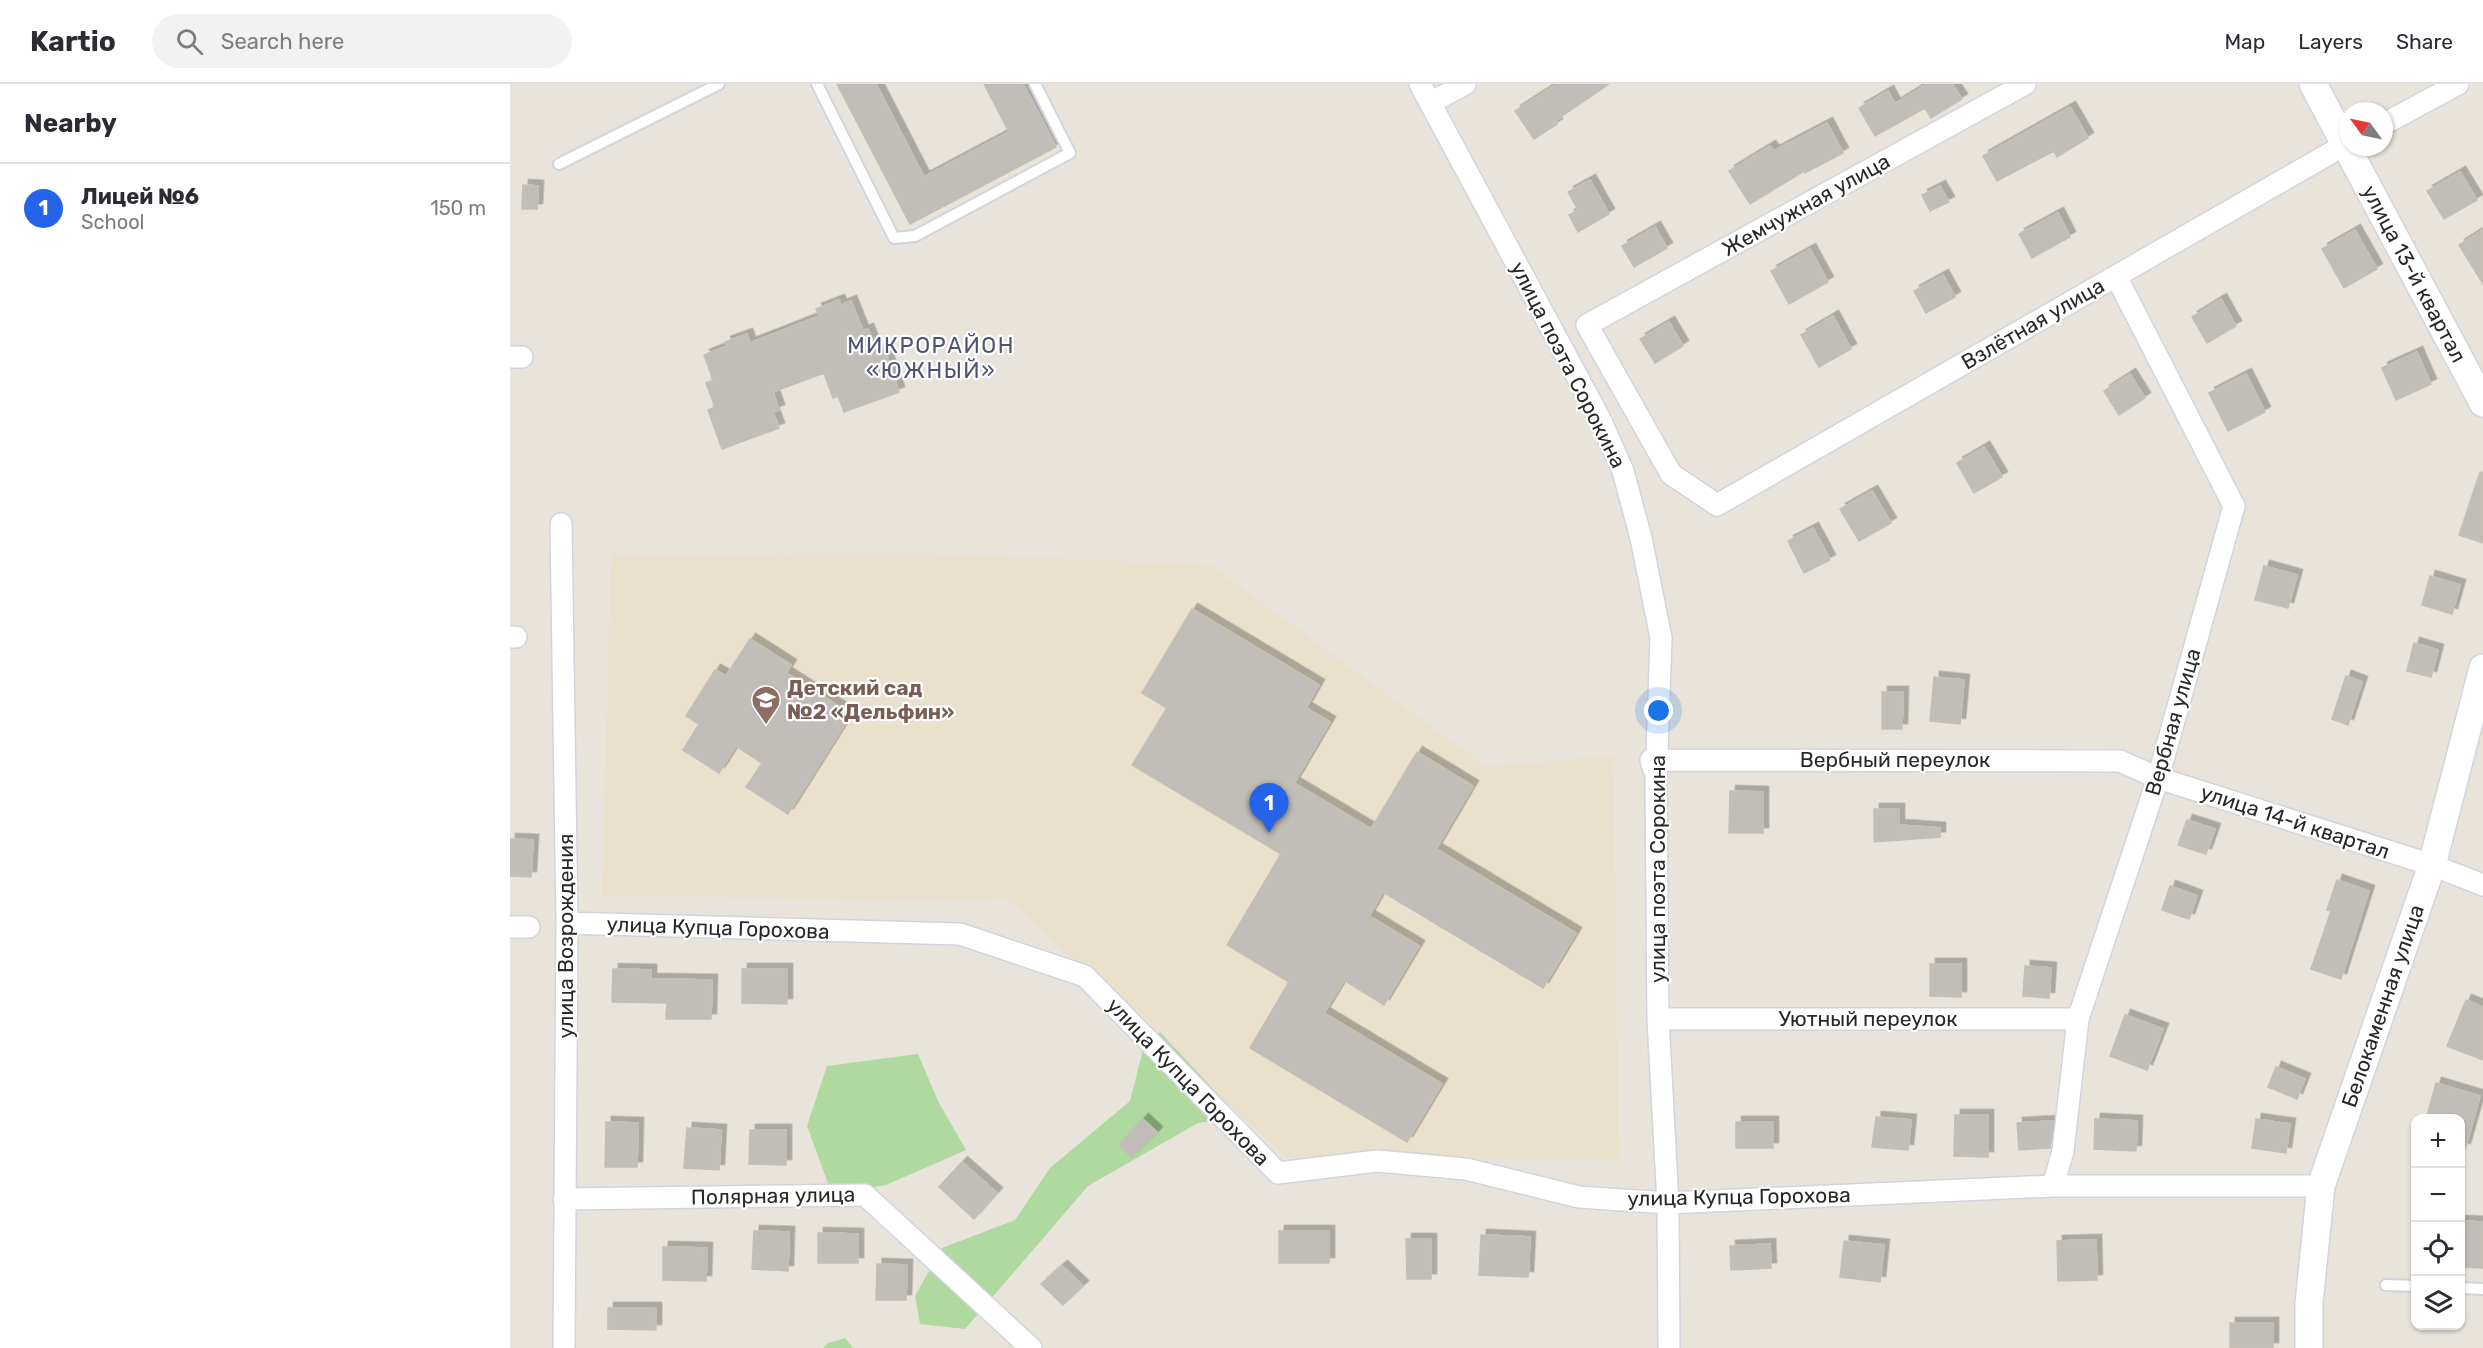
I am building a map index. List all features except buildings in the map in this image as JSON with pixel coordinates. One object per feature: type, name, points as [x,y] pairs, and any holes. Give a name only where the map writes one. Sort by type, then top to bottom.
[{"type":"street","name":"улица поэта Сорокина","points":[[1420,84],[1600,419],[1623,471],[1641,538],[1661,638],[1656,783],[1658,1019],[1668,1203],[1669,1348]]},
{"type":"street","points":[[1430,104],[1465,84]]},
{"type":"street","name":"Жемчужная улица","points":[[1717,505],[1671,474],[1587,325],[1991,93],[2025,84]]},
{"type":"street","name":"улица 13-й квартал","points":[[2313,84],[2339,130]]},
{"type":"street","points":[[2393,119],[2458,84]]},
{"type":"street","name":"Взлётная улица","points":[[1717,505],[2339,149]]},
{"type":"street","name":"улица 13-й квартал","points":[[2353,156],[2483,403]]},
{"type":"street","name":"Вербная улица","points":[[2053,1186],[2063,1151],[2078,1019],[2158,778],[2234,506],[2116,276]]},
{"type":"street","name":"улица Возрождения","points":[[561,524],[567,923],[564,1348]]},
{"type":"street","name":"Белокаменная улица","points":[[2309,1348],[2308,1303],[2321,1186],[2432,865],[2483,669]]},
{"type":"street","name":"Вербный переулок","points":[[1656,783],[1651,760],[2120,761],[2158,778]]},
{"type":"street","name":"улица 14-й квартал","points":[[2158,778],[2432,865],[2483,885]]},
{"type":"street","name":"улица Купца Горохова","points":[[567,923],[960,934],[1085,976],[1278,1173],[1377,1161],[1466,1169],[1579,1197],[1668,1203],[2053,1186],[2321,1186]]},
{"type":"street","name":"Уютный переулок","points":[[1658,1019],[2078,1019]]},
{"type":"street","name":"Полярная улица","points":[[564,1199],[866,1195],[1031,1348]]},
{"type":"lane","points":[[559,164],[719,84]]},
{"type":"lane","points":[[817,84],[894,238],[915,236],[1070,153],[1035,84]]},
{"type":"lane","points":[[2386,1285],[2411,1286]]},
{"type":"lane","points":[[2465,1288],[2483,1289]]},
{"type":"shaded area","points":[[925,553],[1211,565],[1485,766],[1613,756],[1619,1159],[1286,1158],[1008,899],[923,901],[602,895],[611,554]]},
{"type":"green space","points":[[1160,1032],[1239,1117],[1198,1123],[1088,1186],[965,1329],[920,1324],[915,1296],[942,1248],[1015,1220],[1050,1168],[1130,1101],[1144,1046]]},
{"type":"green space","points":[[918,1054],[938,1101],[966,1150],[886,1185],[832,1194],[807,1126],[827,1066]]},
{"type":"green space","points":[[845,1338],[853,1348],[823,1348],[828,1343]]},
{"type":"place","name":"Детский сад №2 «Дельфин»","points":[[766,726]]},
{"type":"place","name":"Лицей №6","points":[[1269,833]]},
{"type":"district","name":"МИКРОРАЙОН «ЮЖНЫЙ»","points":[[931,358]]}]
